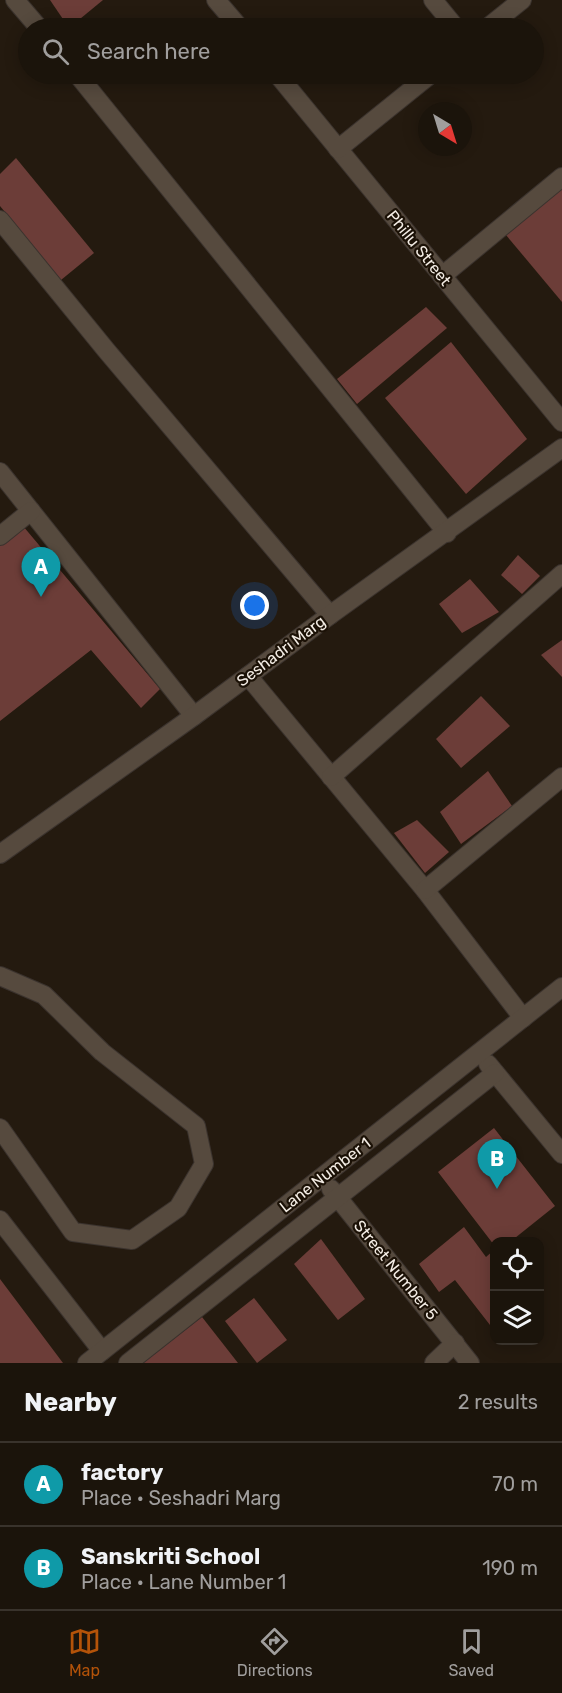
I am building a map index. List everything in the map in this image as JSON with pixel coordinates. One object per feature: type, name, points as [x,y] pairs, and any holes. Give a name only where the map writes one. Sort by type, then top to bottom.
[{"type":"street","points":[[15,0],[30,18]]},
{"type":"street","points":[[216,0],[231,18]]},
{"type":"street","points":[[433,0],[448,18]]},
{"type":"street","points":[[500,18],[522,0]]},
{"type":"street","points":[[85,84],[447,533]]},
{"type":"street","name":"Phillu Street","points":[[285,84],[562,422]]},
{"type":"street","points":[[338,149],[419,84]]},
{"type":"street","points":[[442,276],[562,177]]},
{"type":"street","points":[[0,220],[106,350],[330,615]]},
{"type":"street","name":"Seshadri Marg","points":[[0,854],[562,448]]},
{"type":"street","points":[[0,472],[194,716]]},
{"type":"street","points":[[0,536],[31,512]]},
{"type":"street","points":[[331,777],[562,574]]},
{"type":"street","points":[[248,676],[424,890],[523,1018]]},
{"type":"street","points":[[424,890],[562,777]]},
{"type":"street","points":[[0,976],[44,995],[102,1052],[196,1126],[204,1164],[178,1208],[132,1240],[73,1232],[0,1128]]},
{"type":"street","name":"Lane Number 1","points":[[87,1363],[562,987]]},
{"type":"street","points":[[480,1053],[562,1154]]},
{"type":"street","points":[[128,1363],[495,1072]]},
{"type":"street","name":"Street Number 5","points":[[322,1178],[470,1363]]},
{"type":"street","points":[[0,1220],[102,1351]]},
{"type":"street","points":[[434,1363],[455,1343]]},
{"type":"building","points":[[50,0],[103,0],[81,18],[62,18]]},
{"type":"building","points":[[16,158],[94,253],[61,280],[0,206],[0,174]]},
{"type":"building","points":[[562,188],[562,302],[506,235]]},
{"type":"building","points":[[426,307],[447,328],[357,404],[337,379]]},
{"type":"building","points":[[451,342],[527,439],[466,494],[385,398]]},
{"type":"building","points":[[23,526],[160,689],[141,708],[91,650],[0,721],[0,544]]},
{"type":"building","points":[[518,555],[540,576],[522,594],[501,575]]},
{"type":"building","points":[[470,579],[499,612],[462,633],[439,604]]},
{"type":"building","points":[[562,640],[562,677],[541,655]]},
{"type":"building","points":[[481,696],[510,726],[461,768],[436,739]]},
{"type":"building","points":[[488,771],[512,806],[461,844],[440,812]]},
{"type":"building","points":[[417,820],[449,852],[425,873],[394,833]]},
{"type":"building","points":[[494,1128],[555,1206],[516,1237],[490,1237],[490,1240],[438,1172]]},
{"type":"building","points":[[464,1227],[486,1257],[490,1254],[490,1325],[455,1280],[439,1292],[419,1264]]},
{"type":"building","points":[[321,1239],[365,1299],[338,1320],[294,1264]]},
{"type":"building","points":[[0,1279],[63,1363],[0,1363]]},
{"type":"building","points":[[254,1298],[287,1340],[257,1363],[225,1321]]},
{"type":"building","points":[[202,1317],[238,1363],[143,1363]]},
{"type":"place","name":"factory","points":[[41,597]]},
{"type":"place","name":"Sanskriti School","points":[[497,1189]]}]
